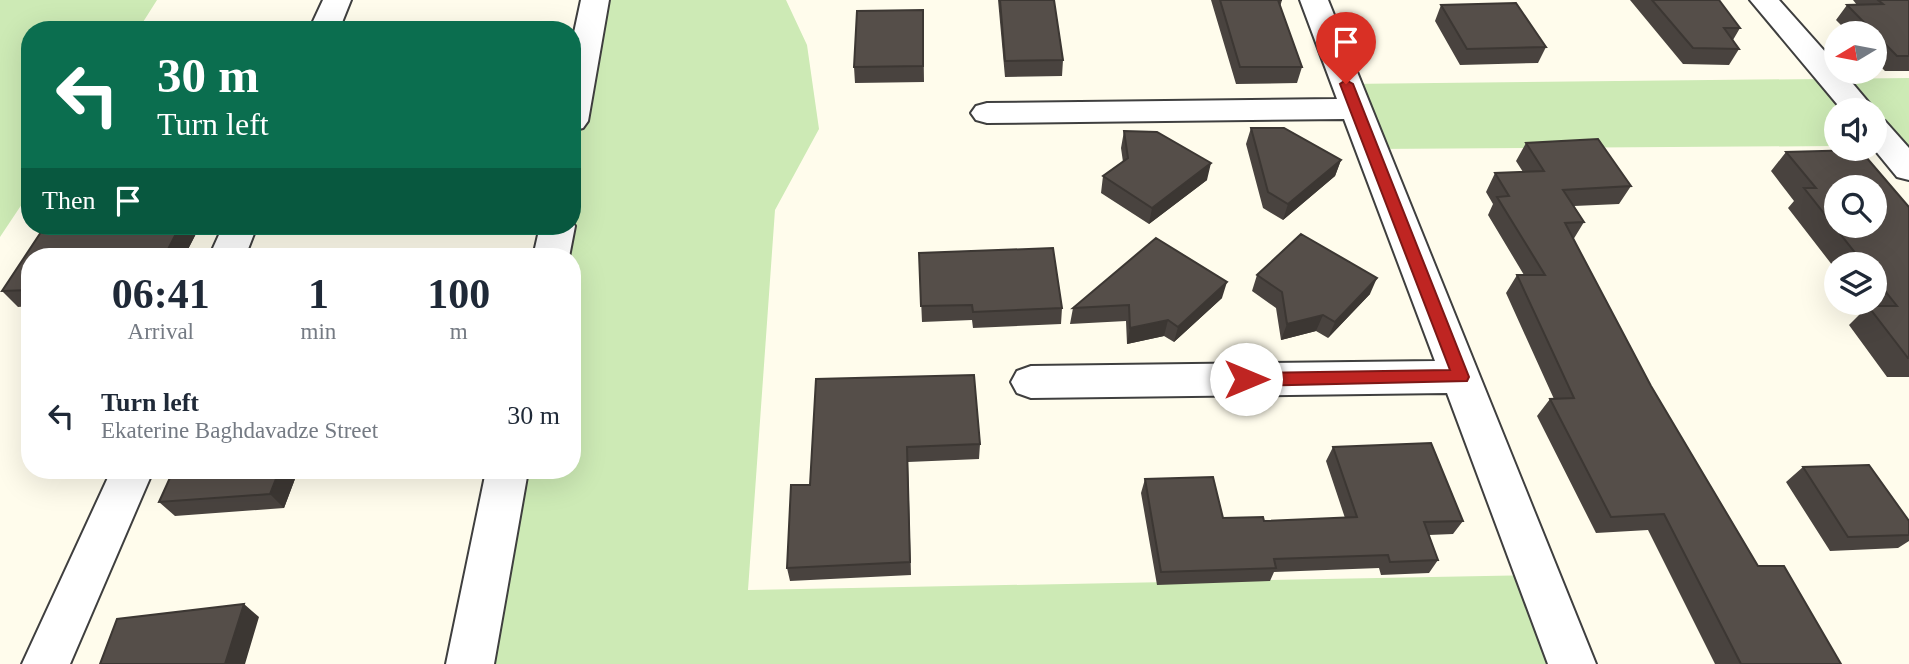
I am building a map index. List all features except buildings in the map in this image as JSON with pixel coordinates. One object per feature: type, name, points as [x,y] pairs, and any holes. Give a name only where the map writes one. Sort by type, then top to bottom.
[{"type":"street","points":[[328,21],[337,0]]},
{"type":"street","points":[[581,74],[595,0]]},
{"type":"street","points":[[1314,0],[1572,664]]},
{"type":"street","points":[[1764,0],[1849,98]]},
{"type":"street","points":[[987,113],[1356,109]]},
{"type":"street","points":[[1887,143],[1909,169]]},
{"type":"street","points":[[1031,382],[1461,377]]},
{"type":"street","points":[[46,664],[128,479]]},
{"type":"street","points":[[470,664],[505,479]]},
{"type":"green space","points":[[0,0],[157,0],[144,21],[21,21],[21,206],[0,237]]},
{"type":"green space","points":[[595,0],[786,0],[807,45],[819,129],[775,210],[748,590],[1538,575],[1572,664],[470,664],[505,479],[581,479],[581,248],[553,248],[555,235],[581,235],[581,74]]},
{"type":"green space","points":[[1887,78],[1909,78],[1909,146],[1887,146],[1887,98],[1824,98],[1824,146],[1372,149],[1346,84],[1824,79],[1824,84],[1887,84]]},
{"type":"route","points":[[1246,379],[1461,377],[1346,84]]}]
